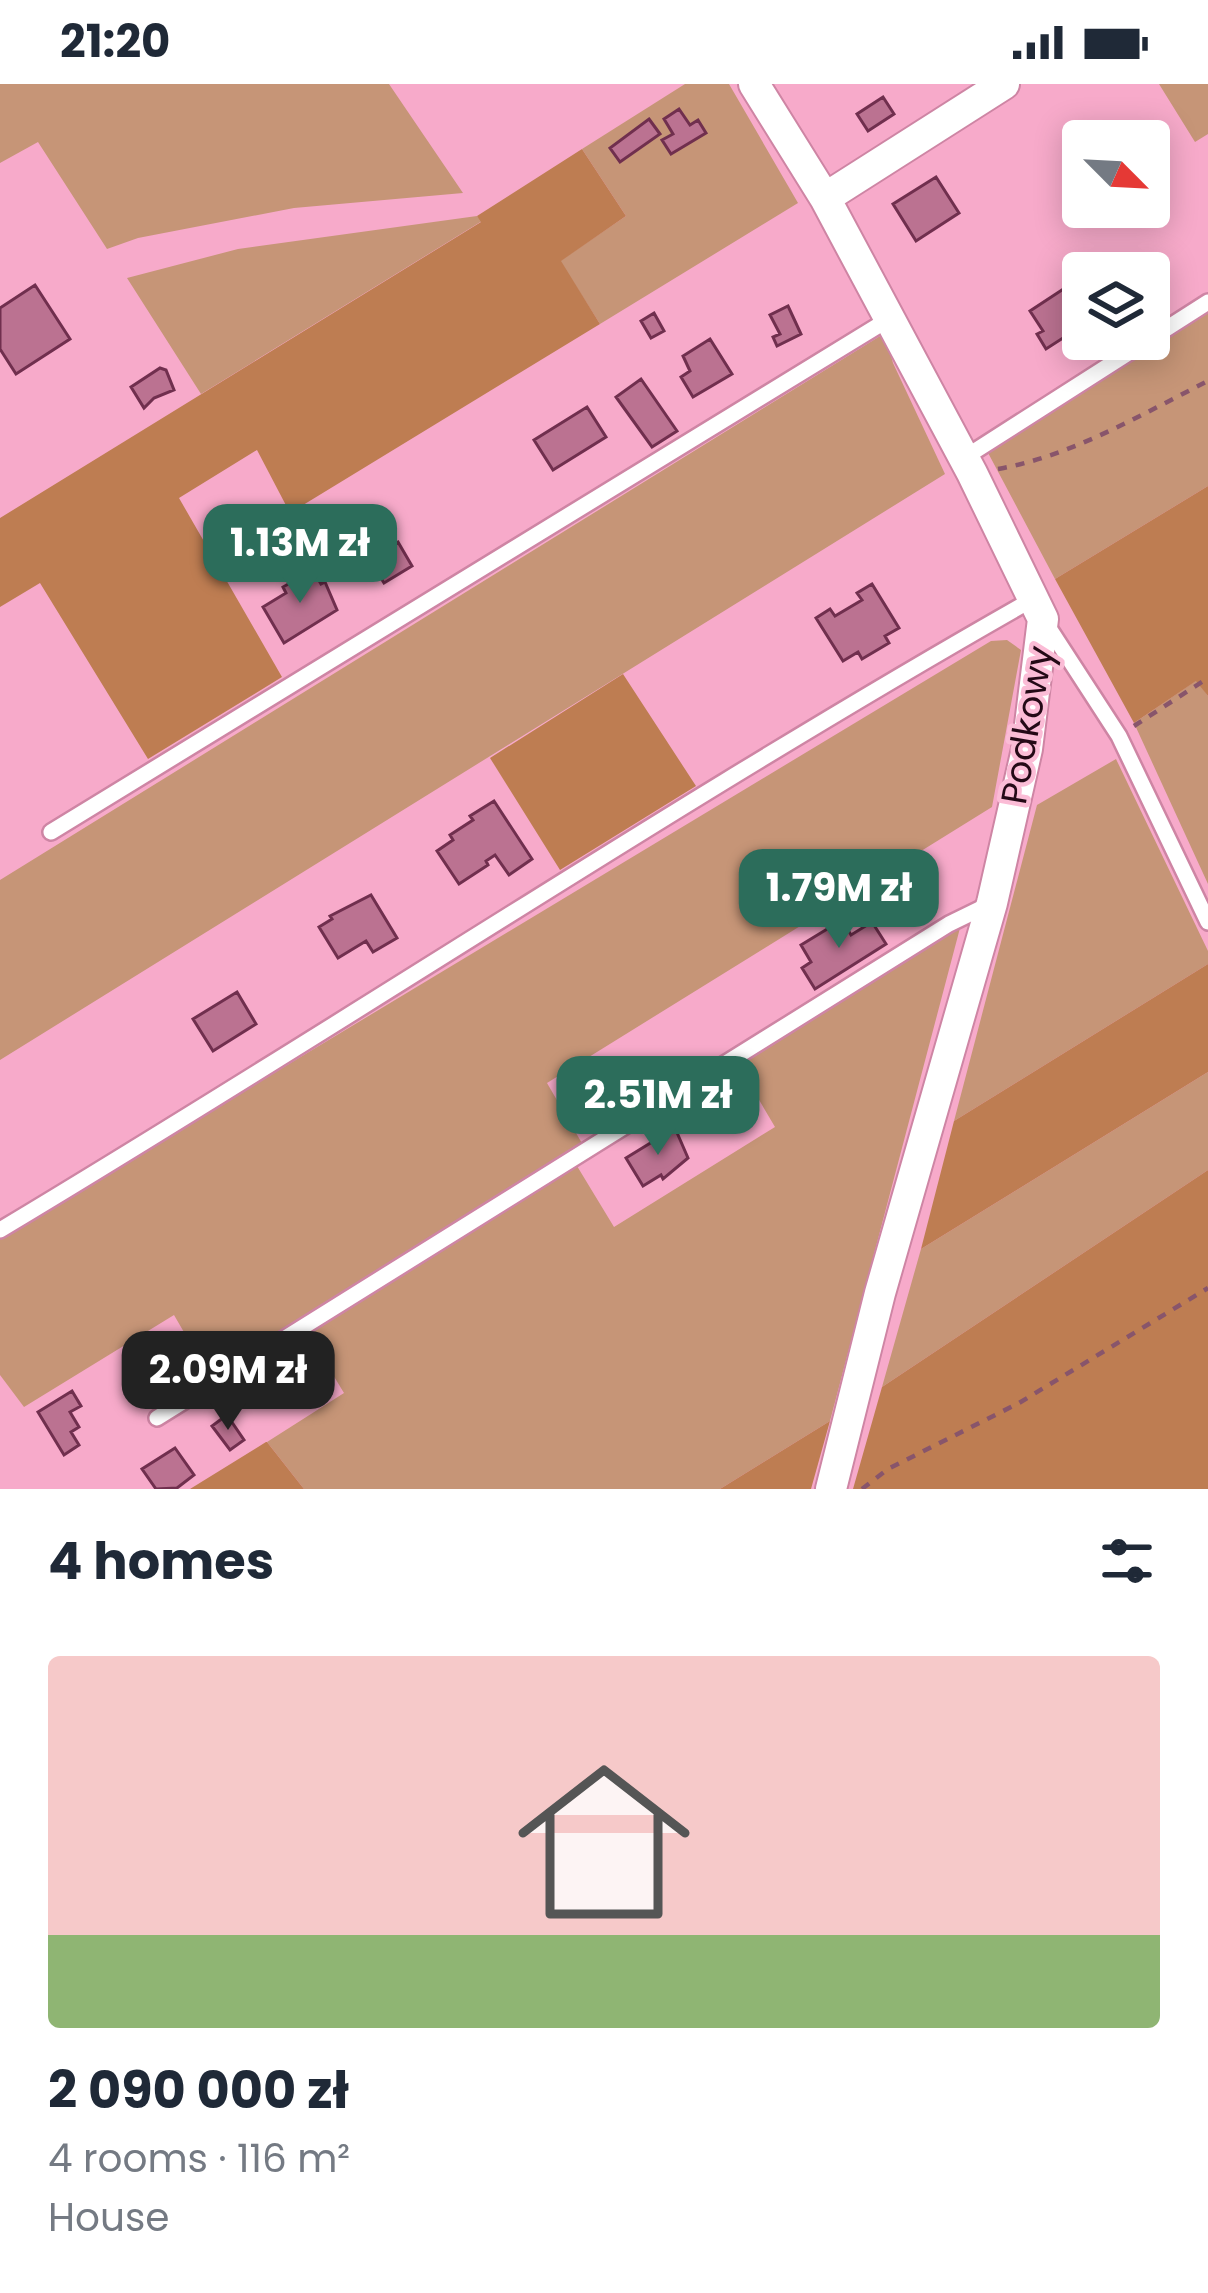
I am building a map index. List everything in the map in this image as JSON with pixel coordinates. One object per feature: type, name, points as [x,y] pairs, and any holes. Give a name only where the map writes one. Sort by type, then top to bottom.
[{"type":"street","name":"Podkowy","points":[[754,84],[826,199],[1038,609],[1027,749],[992,902],[880,1293],[832,1489]]},
{"type":"street","points":[[826,199],[1004,84]]},
{"type":"lane","points":[[968,466],[1208,302]]},
{"type":"lane","points":[[51,832],[890,319]]},
{"type":"lane","points":[[0,1230],[602,857],[1038,609],[1119,736],[1208,922]]},
{"type":"lane","points":[[157,1418],[949,924],[992,902]]},
{"type":"path","points":[[968,466],[1028,464],[1208,381]]},
{"type":"path","points":[[1119,736],[1208,677]]},
{"type":"path","points":[[862,1489],[888,1469],[1019,1403],[1208,1288]]},
{"type":"shaded area","points":[[0,84],[389,84],[463,193],[294,208],[138,238],[107,249],[38,142],[0,163]]},
{"type":"shaded area","points":[[685,84],[729,84],[798,203],[600,324],[560,261],[626,216],[582,149]]},
{"type":"shaded area","points":[[1159,84],[1208,84],[1208,134],[1195,142]]},
{"type":"shaded area","points":[[582,149],[626,216],[561,261],[600,324],[290,513],[257,450],[179,498],[282,677],[148,759],[40,583],[0,607],[0,518],[481,222],[477,216]]},
{"type":"shaded area","points":[[477,216],[482,221],[201,394],[127,278],[238,249]]},
{"type":"shaded area","points":[[1208,310],[1208,486],[1055,579],[986,449],[1128,360],[1170,360],[1170,334]]},
{"type":"shaded area","points":[[885,333],[893,363],[945,474],[0,1060],[0,880]]},
{"type":"shaded area","points":[[1208,486],[1208,696],[1196,681],[1134,723],[1055,579]]},
{"type":"shaded area","points":[[1007,640],[1021,650],[992,807],[547,1083],[583,1145],[210,1377],[174,1315],[24,1407],[0,1375],[0,1238],[991,641]]},
{"type":"shaded area","points":[[623,674],[696,786],[560,870],[490,758]]},
{"type":"shaded area","points":[[1197,680],[1208,696],[1208,884],[1134,723]]},
{"type":"shaded area","points":[[1116,759],[1208,951],[1208,964],[954,1121],[1037,805]]},
{"type":"shaded area","points":[[960,928],[830,1421],[720,1489],[304,1489],[267,1442],[344,1393],[307,1332],[577,1166],[614,1227],[775,1127],[739,1066]]},
{"type":"shaded area","points":[[1208,964],[1208,1072],[921,1249],[954,1121]]},
{"type":"shaded area","points":[[1208,1072],[1208,1170],[882,1387],[921,1249]]},
{"type":"shaded area","points":[[1208,1170],[1208,1489],[853,1489],[882,1387]]},
{"type":"shaded area","points":[[830,1421],[811,1489],[720,1489]]},
{"type":"shaded area","points":[[266,1442],[304,1489],[190,1489]]},
{"type":"building","points":[[883,97],[894,114],[868,131],[857,114]]},
{"type":"building","points":[[679,109],[690,125],[698,120],[706,133],[671,154],[662,140],[673,134],[664,119]]},
{"type":"building","points":[[649,119],[660,134],[620,162],[610,148]]},
{"type":"building","points":[[936,177],[959,213],[916,241],[893,204]]},
{"type":"building","points":[[35,285],[70,339],[16,374],[0,349],[0,308]]},
{"type":"building","points":[[1062,290],[1062,339],[1046,349],[1037,334],[1043,331],[1030,311]]},
{"type":"building","points":[[788,306],[801,334],[777,346],[773,337],[780,334],[770,315]]},
{"type":"building","points":[[654,313],[664,331],[651,338],[641,321]]},
{"type":"building","points":[[710,339],[732,374],[693,397],[681,377],[690,371],[683,356]]},
{"type":"building","points":[[160,368],[166,370],[174,390],[144,408],[131,387]]},
{"type":"building","points":[[641,379],[677,431],[652,447],[616,397]]},
{"type":"building","points":[[587,407],[606,437],[553,470],[534,440]]},
{"type":"building","points":[[398,542],[412,566],[384,583],[370,560]]},
{"type":"building","points":[[313,570],[321,584],[325,582],[337,610],[284,643],[263,607],[286,593],[283,587]]},
{"type":"building","points":[[872,584],[899,628],[885,636],[889,643],[862,659],[858,652],[843,661],[816,618],[830,609],[835,616],[862,600],[857,593]]},
{"type":"building","points":[[494,801],[532,859],[509,875],[495,855],[459,884],[437,851],[453,840],[450,835],[473,820],[470,816]]},
{"type":"building","points":[[371,895],[397,938],[373,952],[366,941],[338,958],[319,927],[330,916]]},
{"type":"building","points":[[842,920],[851,935],[872,922],[886,944],[815,989],[802,968],[811,962],[801,945]]},
{"type":"building","points":[[237,992],[256,1024],[213,1051],[193,1019]]},
{"type":"building","points":[[675,1128],[688,1158],[663,1179],[661,1175],[643,1186],[626,1158]]},
{"type":"building","points":[[72,1391],[81,1406],[70,1412],[79,1427],[71,1432],[79,1445],[64,1455],[38,1412]]},
{"type":"building","points":[[227,1415],[244,1440],[230,1450],[212,1426]]},
{"type":"building","points":[[175,1448],[194,1475],[177,1488],[156,1489],[142,1469]]}]
